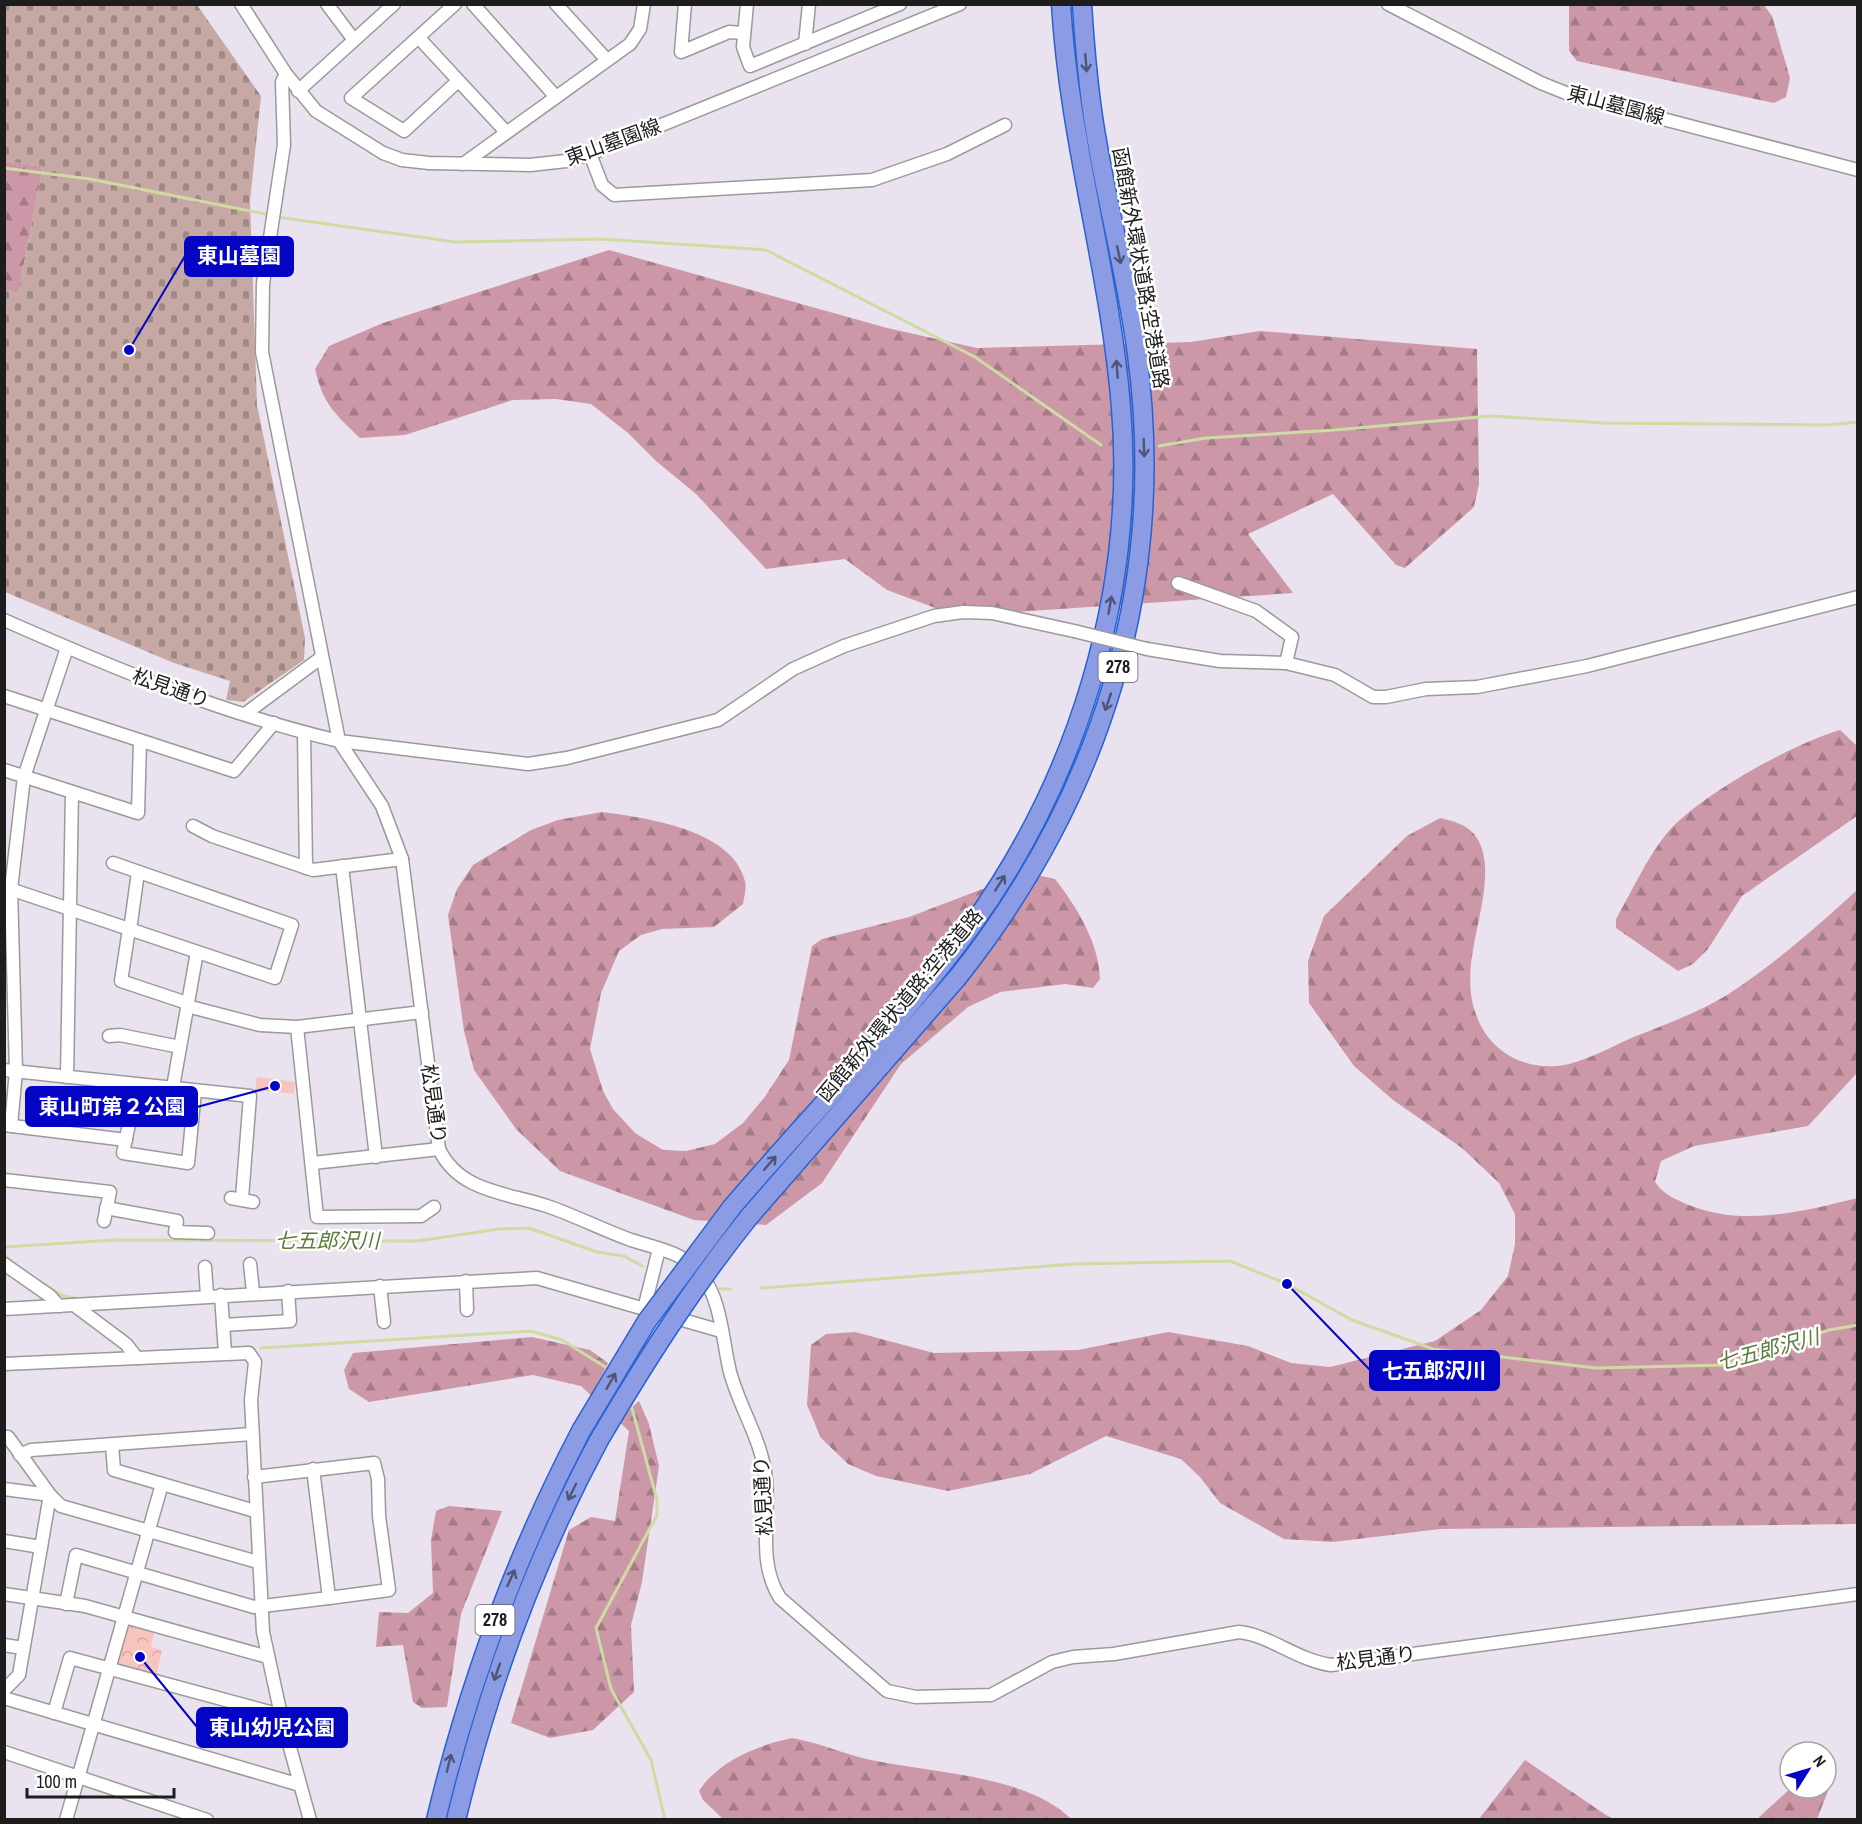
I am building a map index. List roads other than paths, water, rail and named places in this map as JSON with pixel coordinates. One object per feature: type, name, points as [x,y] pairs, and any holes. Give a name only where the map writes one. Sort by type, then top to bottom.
[{"type":"highway","name":"函館新外環状道路;空港道路","points":[[436,1820],[452,1752],[478,1666],[503,1597],[535,1524],[581,1431],[647,1321],[732,1207],[915,997],[978,917],[1021,849],[1048,798],[1091,686],[1116,573],[1120,529],[1121,411],[1109,308],[1066,78],[1061,4]]},
{"type":"highway","name":"函館新外環状道路;空港道路","points":[[456,1820],[496,1674],[525,1596],[552,1532],[599,1440],[664,1332],[710,1266],[749,1217],[958,977],[988,939],[1039,860],[1067,807],[1090,754],[1111,692],[1127,630],[1137,576],[1144,477],[1143,410],[1129,303],[1097,145],[1086,68],[1082,4]]},
{"type":"street","name":"東山墓園線","points":[[241,4],[298,91],[325,119],[383,153],[409,160],[463,164],[540,164],[590,154],[960,4]]},
{"type":"street","points":[[327,4],[354,40]]},
{"type":"street","points":[[298,91],[394,4]]},
{"type":"street","points":[[455,4],[351,98],[404,131],[458,81]]},
{"type":"street","points":[[473,4],[556,97]]},
{"type":"street","points":[[556,4],[607,60]]},
{"type":"street","points":[[463,164],[634,39],[640,29],[644,4]]},
{"type":"street","points":[[685,4],[681,52],[729,32],[744,33]]},
{"type":"street","points":[[747,4],[743,47],[750,66],[805,44],[871,11],[900,4]]},
{"type":"street","points":[[805,44],[809,4]]},
{"type":"street","name":"東山墓園線","points":[[1388,4],[1541,83],[1571,95],[1857,170]]},
{"type":"street","points":[[419,38],[506,132]]},
{"type":"street","points":[[286,74],[282,82],[284,145],[263,285],[262,352],[339,741],[528,764],[567,758],[718,720],[794,669],[844,646],[934,616],[963,612],[992,614],[1148,649],[1220,661],[1286,663],[1335,675],[1373,697],[1426,689],[1477,687],[1587,666],[1857,597]]},
{"type":"street","points":[[590,154],[602,185],[614,195],[872,180],[947,154],[1005,125]]},
{"type":"street","points":[[1178,582],[1257,611],[1292,638],[1286,663]]},
{"type":"street","name":"松見通り","points":[[4,620],[146,681],[304,733],[339,741],[382,806],[402,859],[439,1149],[445,1161],[457,1173],[484,1189],[544,1205],[596,1228],[682,1257],[699,1272],[708,1285],[717,1308],[730,1372],[761,1447],[767,1481],[766,1563],[772,1586],[780,1598],[877,1683],[899,1696],[946,1698],[991,1695],[1052,1662],[1073,1657],[1114,1654],[1239,1632],[1250,1633],[1301,1658],[1331,1665],[1857,1594]]},
{"type":"street","points":[[67,648],[24,777],[8,888],[10,1071],[8,1125],[126,1140]]},
{"type":"street","points":[[245,714],[322,657]]},
{"type":"street","points":[[4,696],[234,771],[274,723]]},
{"type":"street","points":[[304,733],[306,868]]},
{"type":"street","points":[[4,770],[138,813],[140,741]]},
{"type":"street","points":[[66,1077],[72,792]]},
{"type":"street","points":[[193,826],[212,836],[314,870],[402,859]]},
{"type":"street","points":[[8,888],[275,978],[292,925],[113,863]]},
{"type":"street","points":[[342,866],[376,1157]]},
{"type":"street","points":[[138,872],[122,981],[187,1005],[260,1025],[297,1027],[422,1012]]},
{"type":"street","points":[[173,1087],[197,952]]},
{"type":"street","points":[[297,1027],[317,1217],[421,1216],[434,1207]]},
{"type":"street","points":[[109,1036],[120,1035],[180,1047]]},
{"type":"street","points":[[10,1071],[250,1096],[242,1199]]},
{"type":"street","points":[[137,1085],[123,1153],[188,1163],[195,1091]]},
{"type":"street","points":[[313,1163],[439,1149]]},
{"type":"street","points":[[4,1180],[110,1192],[105,1214],[177,1221],[175,1232],[208,1233]]},
{"type":"street","points":[[644,1309],[659,1249]]},
{"type":"street","points":[[4,1264],[50,1296],[59,1306]]},
{"type":"street","points":[[250,1264],[253,1292]]},
{"type":"street","points":[[205,1267],[207,1295]]},
{"type":"street","points":[[4,1309],[253,1292],[537,1278],[721,1331]]},
{"type":"street","points":[[466,1281],[467,1310]]},
{"type":"street","points":[[380,1286],[384,1322]]},
{"type":"street","points":[[223,1325],[290,1321],[288,1291]]},
{"type":"street","points":[[221,1295],[225,1353]]},
{"type":"street","points":[[74,1305],[126,1344],[137,1358]]},
{"type":"street","points":[[4,1364],[249,1353],[255,1362],[251,1400],[260,1607],[281,1715],[310,1820]]},
{"type":"street","points":[[20,1455],[31,1450],[252,1434]]},
{"type":"street","points":[[4,1437],[8,1437],[50,1495],[61,1506],[258,1562]]},
{"type":"street","points":[[112,1444],[114,1470],[255,1511]]},
{"type":"street","points":[[66,1604],[76,1555],[260,1607],[389,1590],[379,1516],[378,1479],[374,1463],[254,1477]]},
{"type":"street","points":[[313,1469],[329,1598]]},
{"type":"street","points":[[66,1820],[162,1484]]},
{"type":"street","points":[[4,1489],[50,1495]]},
{"type":"street","points":[[4,1690],[19,1675],[50,1495]]},
{"type":"street","points":[[4,1541],[40,1547]]},
{"type":"street","points":[[4,1594],[125,1617],[268,1657]]},
{"type":"street","points":[[4,1645],[23,1648]]},
{"type":"street","points":[[54,1713],[70,1658],[281,1715]]},
{"type":"street","points":[[4,1698],[300,1785]]},
{"type":"street","points":[[4,1752],[207,1820]]},
{"type":"waterway","points":[[4,168],[90,179],[270,215]]},
{"type":"waterway","points":[[276,217],[456,242],[601,239],[766,250],[975,357],[1101,445]]},
{"type":"waterway","points":[[1159,446],[1206,438],[1335,430],[1491,416],[1604,423],[1827,425],[1858,422]]},
{"type":"waterway","name":"七五郎沢川","points":[[4,1247],[114,1240],[417,1241],[499,1229],[529,1228],[597,1252],[624,1256],[642,1266]]},
{"type":"waterway","points":[[4,1255],[17,1266]]},
{"type":"waterway","name":"七五郎沢川","points":[[761,1288],[1074,1264],[1230,1261],[1287,1284],[1352,1320],[1433,1349],[1596,1368],[1724,1365],[1829,1330],[1858,1325]]},
{"type":"waterway","points":[[39,1281],[63,1296],[82,1299]]},
{"type":"waterway","name":"七五郎沢川","points":[[718,1289],[731,1289]]},
{"type":"waterway","points":[[261,1348],[531,1331],[562,1340],[610,1370]]},
{"type":"waterway","points":[[630,1401],[657,1500],[657,1515],[596,1628],[611,1689],[651,1760],[665,1820]]},
{"type":"place","name":"東山墓園","points":[[129,350]]},
{"type":"place","name":"東山町第２公園","points":[[275,1086]]},
{"type":"place","name":"七五郎沢川","points":[[1287,1284]]},
{"type":"place","name":"東山幼児公園","points":[[140,1657]]}]
